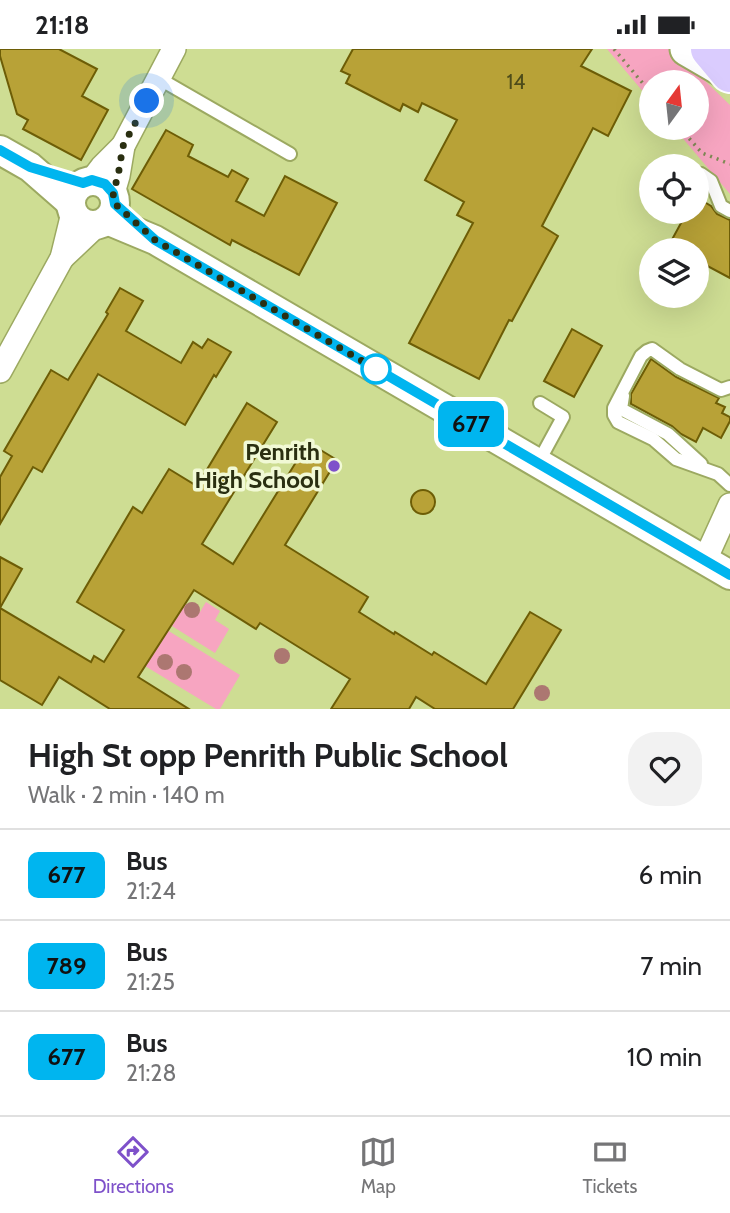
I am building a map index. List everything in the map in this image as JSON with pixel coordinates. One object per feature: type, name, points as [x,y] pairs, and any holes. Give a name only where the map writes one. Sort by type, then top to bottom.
[{"type":"highway","points":[[710,49],[730,73]]},
{"type":"main road","points":[[687,49],[730,73]]},
{"type":"street","points":[[0,371],[94,202],[118,176],[123,146],[174,49]]},
{"type":"street","points":[[0,150],[94,202],[730,575]]},
{"type":"street","points":[[705,560],[730,505]]},
{"type":"lane","points":[[158,78],[289,154]]},
{"type":"lane","points":[[709,180],[721,206],[730,211]]},
{"type":"lane","points":[[730,387],[720,390],[680,369],[652,349],[641,356],[614,408],[618,422],[653,439],[676,459],[718,474],[730,485]]},
{"type":"lane","points":[[538,463],[563,417],[540,403]]},
{"type":"path","points":[[614,49],[639,79]]},
{"type":"path","points":[[691,140],[702,153],[730,164]]},
{"type":"shaded area","points":[[607,49],[672,49],[694,70],[639,70],[639,87]]},
{"type":"shaded area","points":[[709,85],[730,105],[730,194],[709,169],[709,154],[696,154],[684,140],[709,140]]},
{"type":"shaded area","points":[[206,602],[220,611],[215,620],[229,629],[215,653],[172,626],[185,604],[200,612]]},
{"type":"shaded area","points":[[167,630],[240,675],[220,709],[145,666]]},
{"type":"building","points":[[0,49],[59,49],[97,69],[82,96],[108,110],[81,160],[23,129],[28,120],[17,114]]},
{"type":"building","points":[[353,49],[592,49],[581,66],[631,91],[608,136],[593,128],[542,226],[558,236],[512,321],[509,320],[479,379],[409,343],[473,223],[457,215],[464,202],[425,180],[457,120],[422,103],[418,112],[403,104],[400,111],[346,83],[350,75],[341,71]]},
{"type":"building","points":[[166,130],[193,145],[188,156],[228,177],[232,170],[248,179],[236,201],[264,216],[285,176],[337,203],[299,275],[232,240],[230,245],[132,189]]},
{"type":"building","points":[[709,205],[711,206],[717,214],[730,220],[730,278],[709,267],[709,238],[673,238],[680,224],[709,224]]},
{"type":"building","points":[[120,288],[143,301],[126,331],[181,363],[193,342],[202,348],[208,339],[231,352],[216,377],[214,375],[185,425],[98,374],[42,472],[33,467],[0,524],[0,477],[12,456],[4,451],[51,370],[68,380],[108,314],[106,312]]},
{"type":"building","points":[[572,329],[602,346],[574,397],[544,381]]},
{"type":"building","points":[[651,359],[676,377],[719,398],[716,403],[725,407],[722,413],[730,417],[721,438],[703,428],[696,442],[631,404],[631,394]]},
{"type":"building","points":[[247,403],[277,422],[202,544],[233,564],[306,446],[312,449],[314,446],[337,460],[285,545],[368,597],[359,612],[432,655],[434,652],[486,684],[530,612],[561,630],[513,709],[435,709],[416,697],[409,709],[331,709],[350,679],[260,623],[256,629],[194,590],[138,677],[189,709],[110,709],[59,677],[42,705],[0,680],[0,608],[91,662],[94,656],[104,662],[124,630],[77,602],[133,507],[142,513],[169,469],[197,486]]},
{"type":"building","points":[[423,490],[431,494],[435,502],[431,510],[423,514],[415,510],[411,502],[415,494]]},
{"type":"building","points":[[0,557],[22,569],[0,608]]},
{"type":"bus line","name":"677","points":[[0,150],[30,167],[83,183],[92,180],[105,184],[113,193],[115,204],[155,240],[730,575]]},
{"type":"place","name":"Penrith High School","points":[[334,466]]},
{"type":"route","points":[[147,101],[123,146],[113,193],[115,204],[155,240],[381,372],[376,369]]}]
